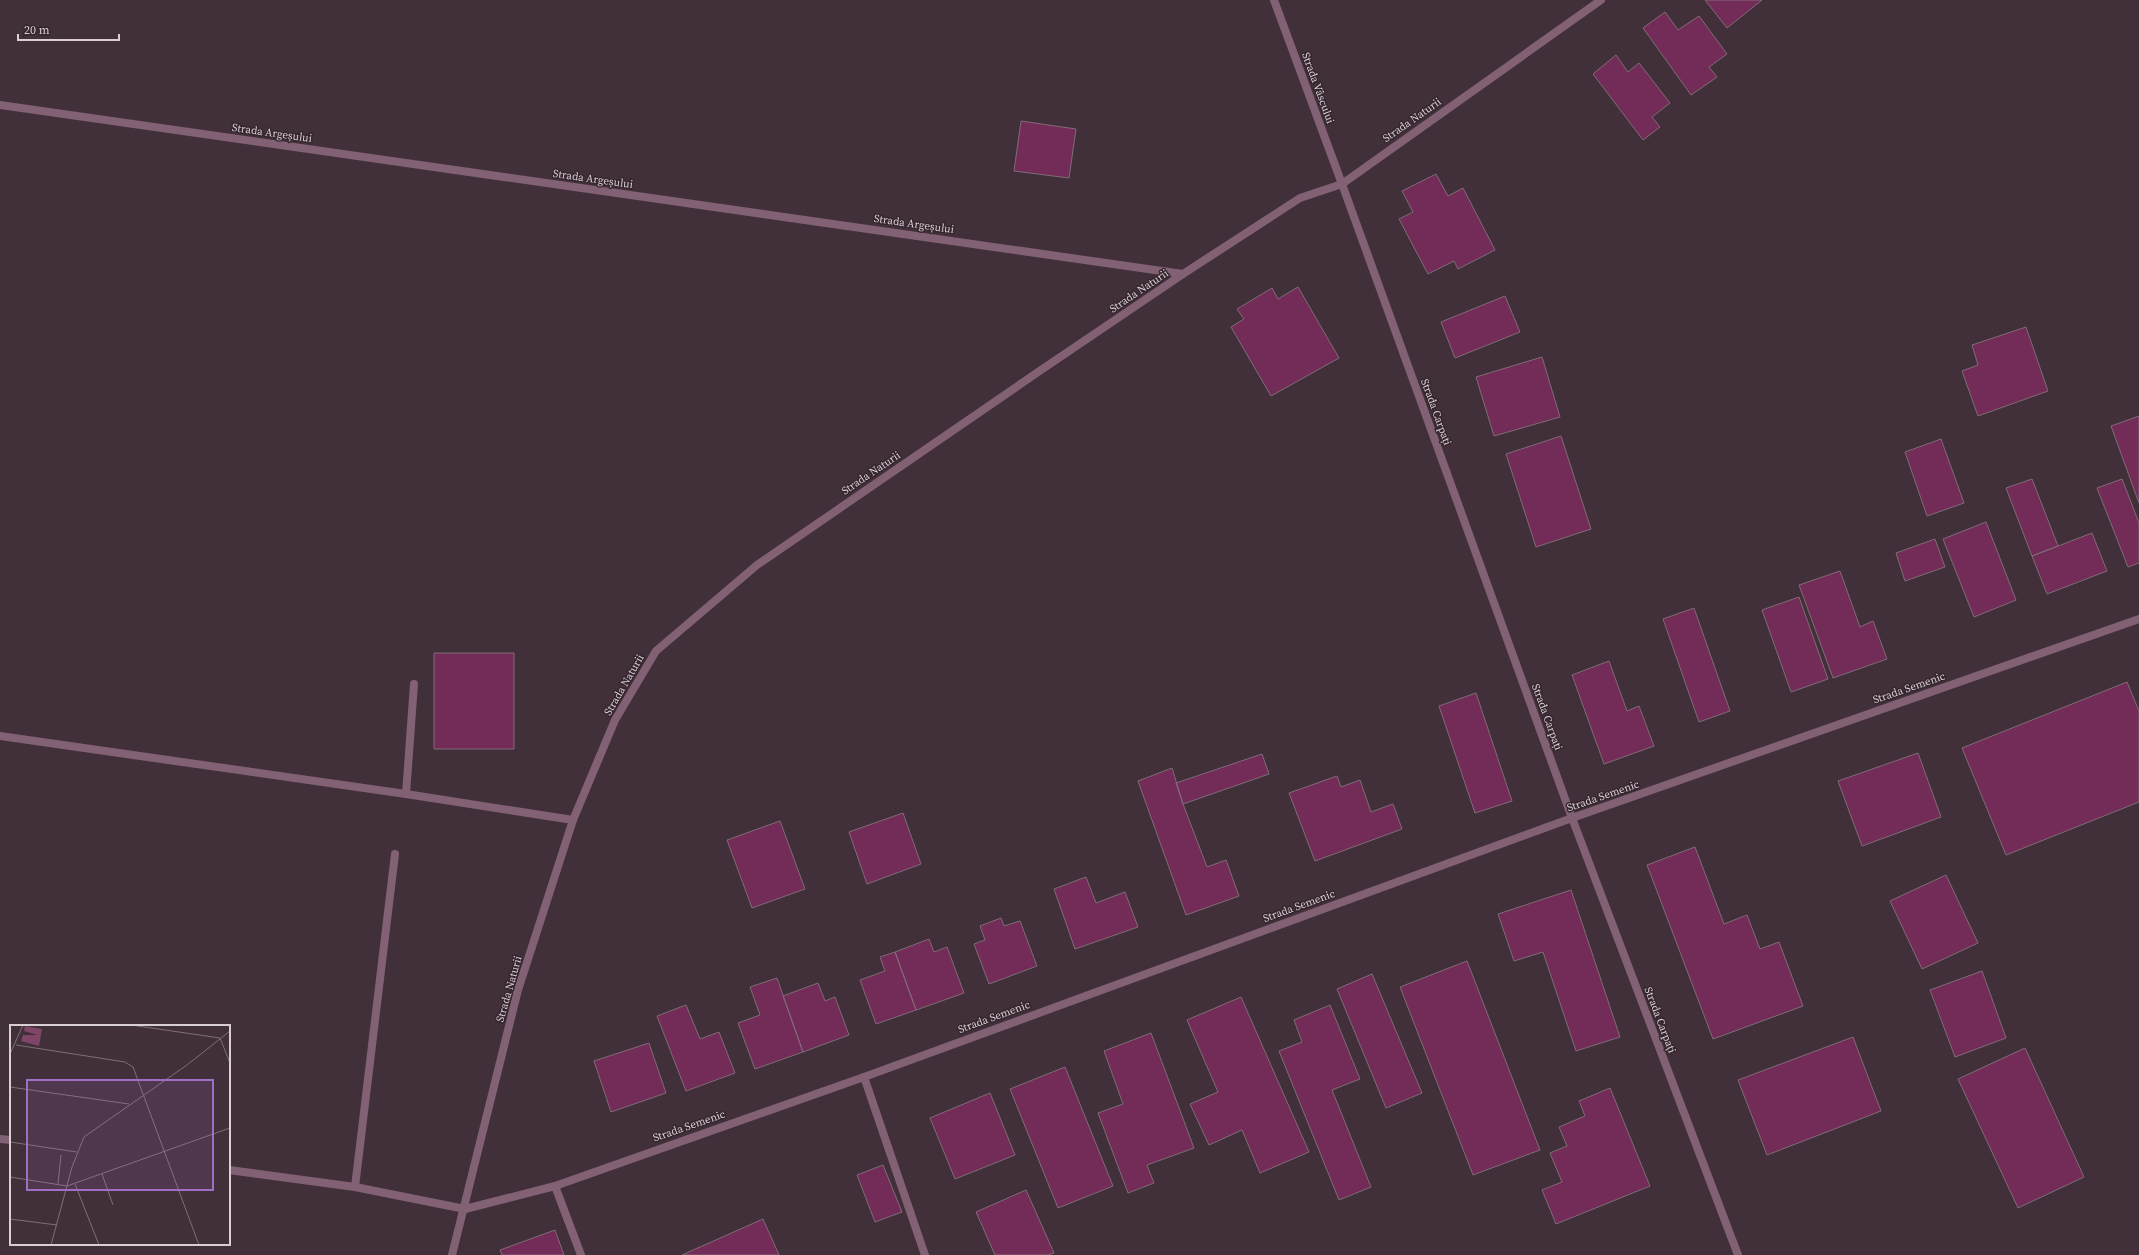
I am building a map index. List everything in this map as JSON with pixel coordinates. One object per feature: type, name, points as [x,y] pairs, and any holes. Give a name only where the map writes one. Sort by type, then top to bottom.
[{"type":"street","name":"Strada Vâscului","points":[[1274,0],[1342,184]]},
{"type":"street","name":"Strada Naturii","points":[[452,1255],[465,1209],[518,990],[573,820],[615,720],[656,651],[757,565],[1183,274],[1300,198],[1342,184],[1601,0]]},
{"type":"street","name":"Strada Argeșului","points":[[0,105],[1183,274]]},
{"type":"street","name":"Strada Carpați","points":[[1342,184],[1572,818],[1738,1255]]},
{"type":"street","name":"Strada Semenic","points":[[465,1209],[555,1186],[864,1076],[1572,818],[2139,619]]},
{"type":"street","points":[[406,794],[414,684]]},
{"type":"street","points":[[0,736],[406,794],[573,820]]},
{"type":"street","points":[[355,1187],[395,854]]},
{"type":"street","points":[[864,1076],[925,1255]]},
{"type":"street","points":[[0,1139],[10,1140]]},
{"type":"street","points":[[230,1170],[355,1187],[465,1209]]},
{"type":"street","points":[[555,1186],[581,1255]]},
{"type":"building","points":[[1705,0],[1762,0],[1727,28]]},
{"type":"building","points":[[1665,12],[1678,30],[1699,16],[1727,54],[1709,67],[1717,77],[1691,95],[1643,28]]},
{"type":"building","points":[[1616,55],[1628,72],[1639,63],[1670,103],[1652,117],[1660,127],[1643,140],[1593,74]]},
{"type":"building","points":[[1021,121],[1076,129],[1069,178],[1014,171]]},
{"type":"building","points":[[1436,174],[1448,196],[1463,188],[1495,250],[1458,269],[1454,261],[1428,274],[1399,219],[1413,212],[1402,191]]},
{"type":"building","points":[[1298,287],[1339,358],[1271,396],[1231,327],[1244,319],[1237,309],[1272,288],[1278,299]]},
{"type":"building","points":[[1505,296],[1520,332],[1455,358],[1441,322]]},
{"type":"building","points":[[2026,327],[2048,391],[1978,416],[1962,371],[1978,365],[1972,345]]},
{"type":"building","points":[[1542,357],[1560,417],[1494,436],[1476,377]]},
{"type":"building","points":[[2139,416],[2139,503],[2111,426]]},
{"type":"building","points":[[1561,436],[1591,529],[1536,547],[1506,454]]},
{"type":"building","points":[[1941,439],[1964,503],[1927,516],[1905,452]]},
{"type":"building","points":[[2032,479],[2058,546],[2032,556],[2006,488]]},
{"type":"building","points":[[2122,479],[2139,523],[2139,563],[2128,567],[2097,488]]},
{"type":"building","points":[[1986,522],[2016,600],[1974,617],[1943,539]]},
{"type":"building","points":[[2092,533],[2107,571],[2047,594],[2032,556]]},
{"type":"building","points":[[1935,539],[1945,567],[1905,581],[1896,553]]},
{"type":"building","points":[[1840,571],[1860,627],[1873,621],[1887,659],[1833,678],[1799,585]]},
{"type":"building","points":[[1799,597],[1828,679],[1791,692],[1762,610]]},
{"type":"building","points":[[1694,608],[1730,711],[1699,722],[1663,619]]},
{"type":"building","points":[[434,653],[514,653],[514,749],[434,749]]},
{"type":"building","points":[[1609,661],[1627,711],[1639,706],[1654,746],[1604,764],[1572,675]]},
{"type":"building","points":[[2127,682],[2139,711],[2139,802],[2006,855],[1962,748]]},
{"type":"building","points":[[1476,693],[1512,801],[1475,813],[1439,706]]},
{"type":"building","points":[[1918,753],[1941,817],[1862,846],[1838,781]]},
{"type":"building","points":[[1262,754],[1269,774],[1183,804],[1176,783]]},
{"type":"building","points":[[1172,768],[1183,804],[1207,867],[1226,860],[1239,896],[1186,915],[1138,781]]},
{"type":"building","points":[[1337,776],[1341,787],[1360,780],[1371,812],[1393,804],[1402,829],[1315,861],[1289,793]]},
{"type":"building","points":[[903,813],[921,864],[867,884],[849,832]]},
{"type":"building","points":[[780,821],[805,889],[752,908],[727,840]]},
{"type":"building","points":[[1695,847],[1724,924],[1747,915],[1760,949],[1779,942],[1803,1006],[1713,1039],[1647,865]]},
{"type":"building","points":[[1946,875],[1978,943],[1922,969],[1890,901]]},
{"type":"building","points":[[1086,877],[1096,903],[1125,892],[1138,927],[1075,949],[1054,889]]},
{"type":"building","points":[[1571,890],[1620,1037],[1576,1051],[1543,952],[1514,961],[1498,914]]},
{"type":"building","points":[[1001,918],[1004,926],[1020,921],[1037,966],[989,984],[974,944],[985,940],[980,926]]},
{"type":"building","points":[[929,939],[934,952],[947,947],[964,993],[916,1010],[895,952]]},
{"type":"building","points":[[895,952],[916,1010],[876,1024],[860,980],[885,971],[880,957]]},
{"type":"building","points":[[1467,961],[1540,1150],[1473,1175],[1400,987]]},
{"type":"building","points":[[1982,971],[2006,1038],[1955,1057],[1930,990]]},
{"type":"building","points":[[1372,974],[1422,1093],[1386,1108],[1337,989]]},
{"type":"building","points":[[777,978],[803,1052],[755,1069],[738,1023],[760,1015],[750,987]]},
{"type":"building","points":[[818,983],[825,1001],[835,997],[849,1035],[803,1052],[783,996]]},
{"type":"building","points":[[1241,997],[1309,1152],[1260,1173],[1242,1130],[1209,1145],[1190,1104],[1218,1092],[1187,1020]]},
{"type":"building","points":[[686,1005],[700,1039],[719,1032],[735,1073],[686,1091],[657,1016]]},
{"type":"building","points":[[1330,1005],[1360,1079],[1332,1090],[1371,1187],[1339,1200],[1279,1051],[1302,1042],[1294,1020]]},
{"type":"building","points":[[1151,1033],[1194,1148],[1147,1165],[1154,1183],[1128,1193],[1098,1113],[1123,1104],[1104,1051]]},
{"type":"building","points":[[1853,1037],[1881,1111],[1767,1155],[1738,1080]]},
{"type":"building","points":[[649,1043],[666,1093],[611,1112],[594,1061]]},
{"type":"building","points":[[2025,1048],[2084,1177],[2018,1208],[1958,1079]]},
{"type":"building","points":[[1065,1067],[1113,1186],[1058,1208],[1010,1089]]},
{"type":"building","points":[[1610,1088],[1650,1186],[1556,1224],[1542,1190],[1562,1182],[1550,1153],[1567,1146],[1559,1127],[1585,1116],[1579,1101]]},
{"type":"building","points":[[990,1093],[1015,1155],[955,1179],[930,1118]]},
{"type":"building","points":[[883,1165],[902,1212],[875,1222],[857,1175]]},
{"type":"building","points":[[1026,1190],[1054,1253],[1048,1255],[995,1255],[976,1212]]},
{"type":"building","points":[[763,1219],[779,1255],[682,1255]]},
{"type":"building","points":[[555,1230],[564,1255],[502,1255],[500,1250]]}]
